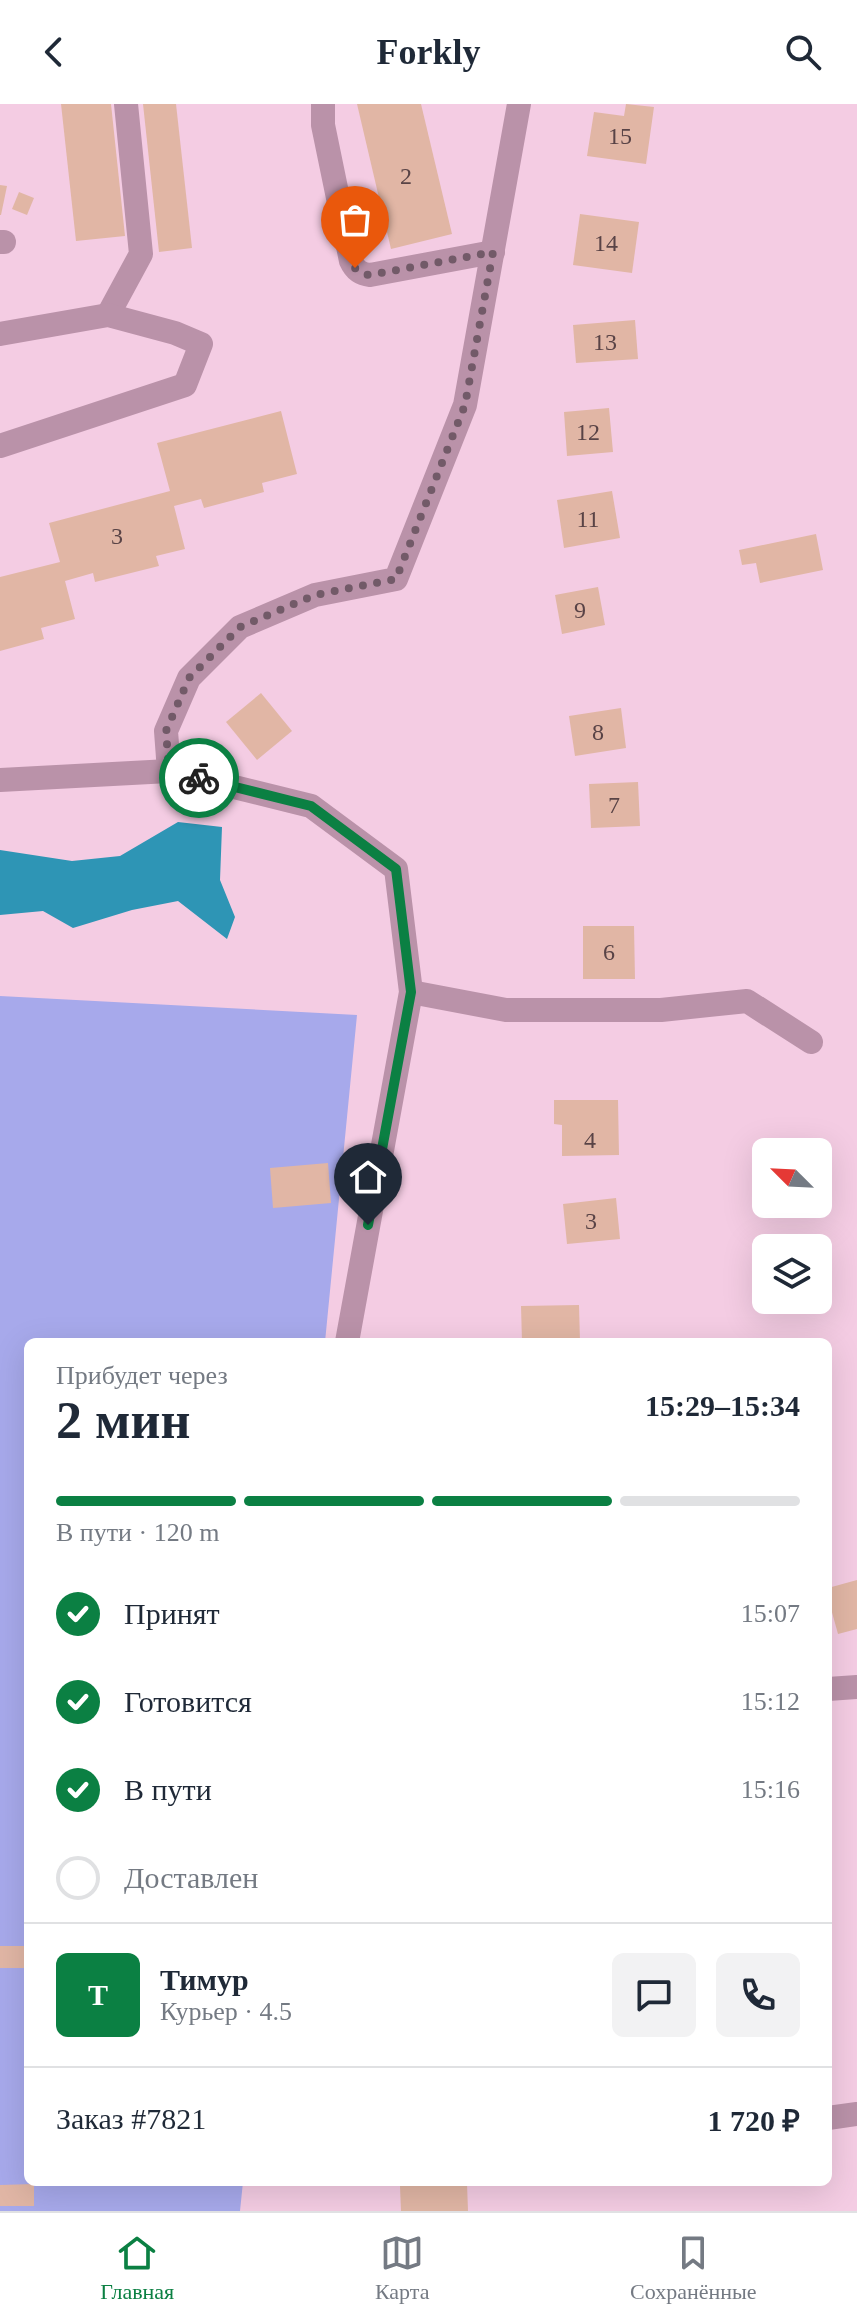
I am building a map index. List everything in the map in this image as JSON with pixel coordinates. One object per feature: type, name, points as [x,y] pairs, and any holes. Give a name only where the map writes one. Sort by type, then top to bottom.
[{"type":"street","points":[[108,315],[141,254],[126,104]]},
{"type":"street","points":[[323,104],[323,125],[355,268],[370,275],[493,252]]},
{"type":"street","points":[[169,771],[166,731],[189,678],[240,627],[315,595],[396,579],[465,405],[519,104]]},
{"type":"street","points":[[0,334],[108,315],[175,333],[201,344],[185,385],[0,446]]},
{"type":"street","points":[[0,780],[169,771],[311,806],[396,869],[411,992],[348,1338]]},
{"type":"street","points":[[411,992],[506,1010],[661,1010],[747,1001],[811,1042]]},
{"type":"street","points":[[832,1689],[857,1687]]},
{"type":"street","points":[[832,2117],[857,2114]]},
{"type":"shaded area","points":[[178,822],[222,827],[220,880],[235,917],[227,939],[178,901],[132,910],[73,928],[43,911],[0,915],[0,850],[72,861],[120,856]]},
{"type":"shaded area","points":[[0,996],[357,1015],[325,1338],[24,1338],[24,2186],[243,2186],[240,2211],[0,2211]]},
{"type":"building","points":[[61,104],[111,104],[125,236],[76,241]]},
{"type":"building","points":[[143,104],[176,104],[192,248],[159,252]]},
{"type":"building","points":[[357,104],[421,104],[452,234],[391,249]]},
{"type":"building","points":[[626,104],[654,107],[646,164],[587,156],[594,112],[624,116]]},
{"type":"building","points":[[0,185],[7,186],[1,215],[0,215]]},
{"type":"building","points":[[19,192],[34,198],[27,215],[12,209]]},
{"type":"building","points":[[580,214],[639,222],[632,273],[573,265]]},
{"type":"building","points":[[635,320],[638,359],[576,363],[573,325]]},
{"type":"building","points":[[609,408],[613,452],[567,456],[564,412]]},
{"type":"building","points":[[281,411],[297,474],[262,483],[264,492],[204,508],[201,499],[174,506],[185,549],[156,556],[159,566],[95,582],[93,573],[65,581],[75,619],[41,628],[44,639],[0,651],[0,577],[60,562],[49,523],[170,491],[157,443]]},
{"type":"building","points":[[612,491],[620,538],[564,548],[557,500]]},
{"type":"building","points":[[816,534],[823,570],[760,583],[756,563],[742,565],[739,550]]},
{"type":"building","points":[[598,587],[605,625],[562,634],[555,595]]},
{"type":"building","points":[[261,693],[292,731],[257,760],[226,722]]},
{"type":"building","points":[[621,708],[626,748],[575,756],[569,716]]},
{"type":"building","points":[[638,782],[640,826],[591,828],[589,784]]},
{"type":"building","points":[[583,926],[634,926],[635,979],[583,979]]},
{"type":"building","points":[[554,1100],[618,1100],[619,1155],[562,1156],[562,1125],[554,1124]]},
{"type":"building","points":[[328,1163],[331,1203],[273,1208],[270,1168]]},
{"type":"building","points":[[616,1198],[620,1239],[567,1244],[563,1204]]},
{"type":"building","points":[[579,1305],[580,1338],[522,1338],[521,1306]]},
{"type":"building","points":[[857,1580],[857,1629],[838,1634],[832,1612],[832,1587]]},
{"type":"building","points":[[0,1946],[24,1946],[24,1968],[0,1968]]},
{"type":"building","points":[[0,2185],[34,2186],[34,2206],[0,2206]]},
{"type":"building","points":[[400,2186],[467,2186],[468,2211],[401,2211]]},
{"type":"way so far","points":[[199,778],[169,771],[166,731],[189,678],[240,627],[315,595],[396,579],[465,405],[493,252],[370,275],[355,268]]},
{"type":"route","points":[[199,778],[311,806],[396,869],[411,992],[368,1225]]}]
